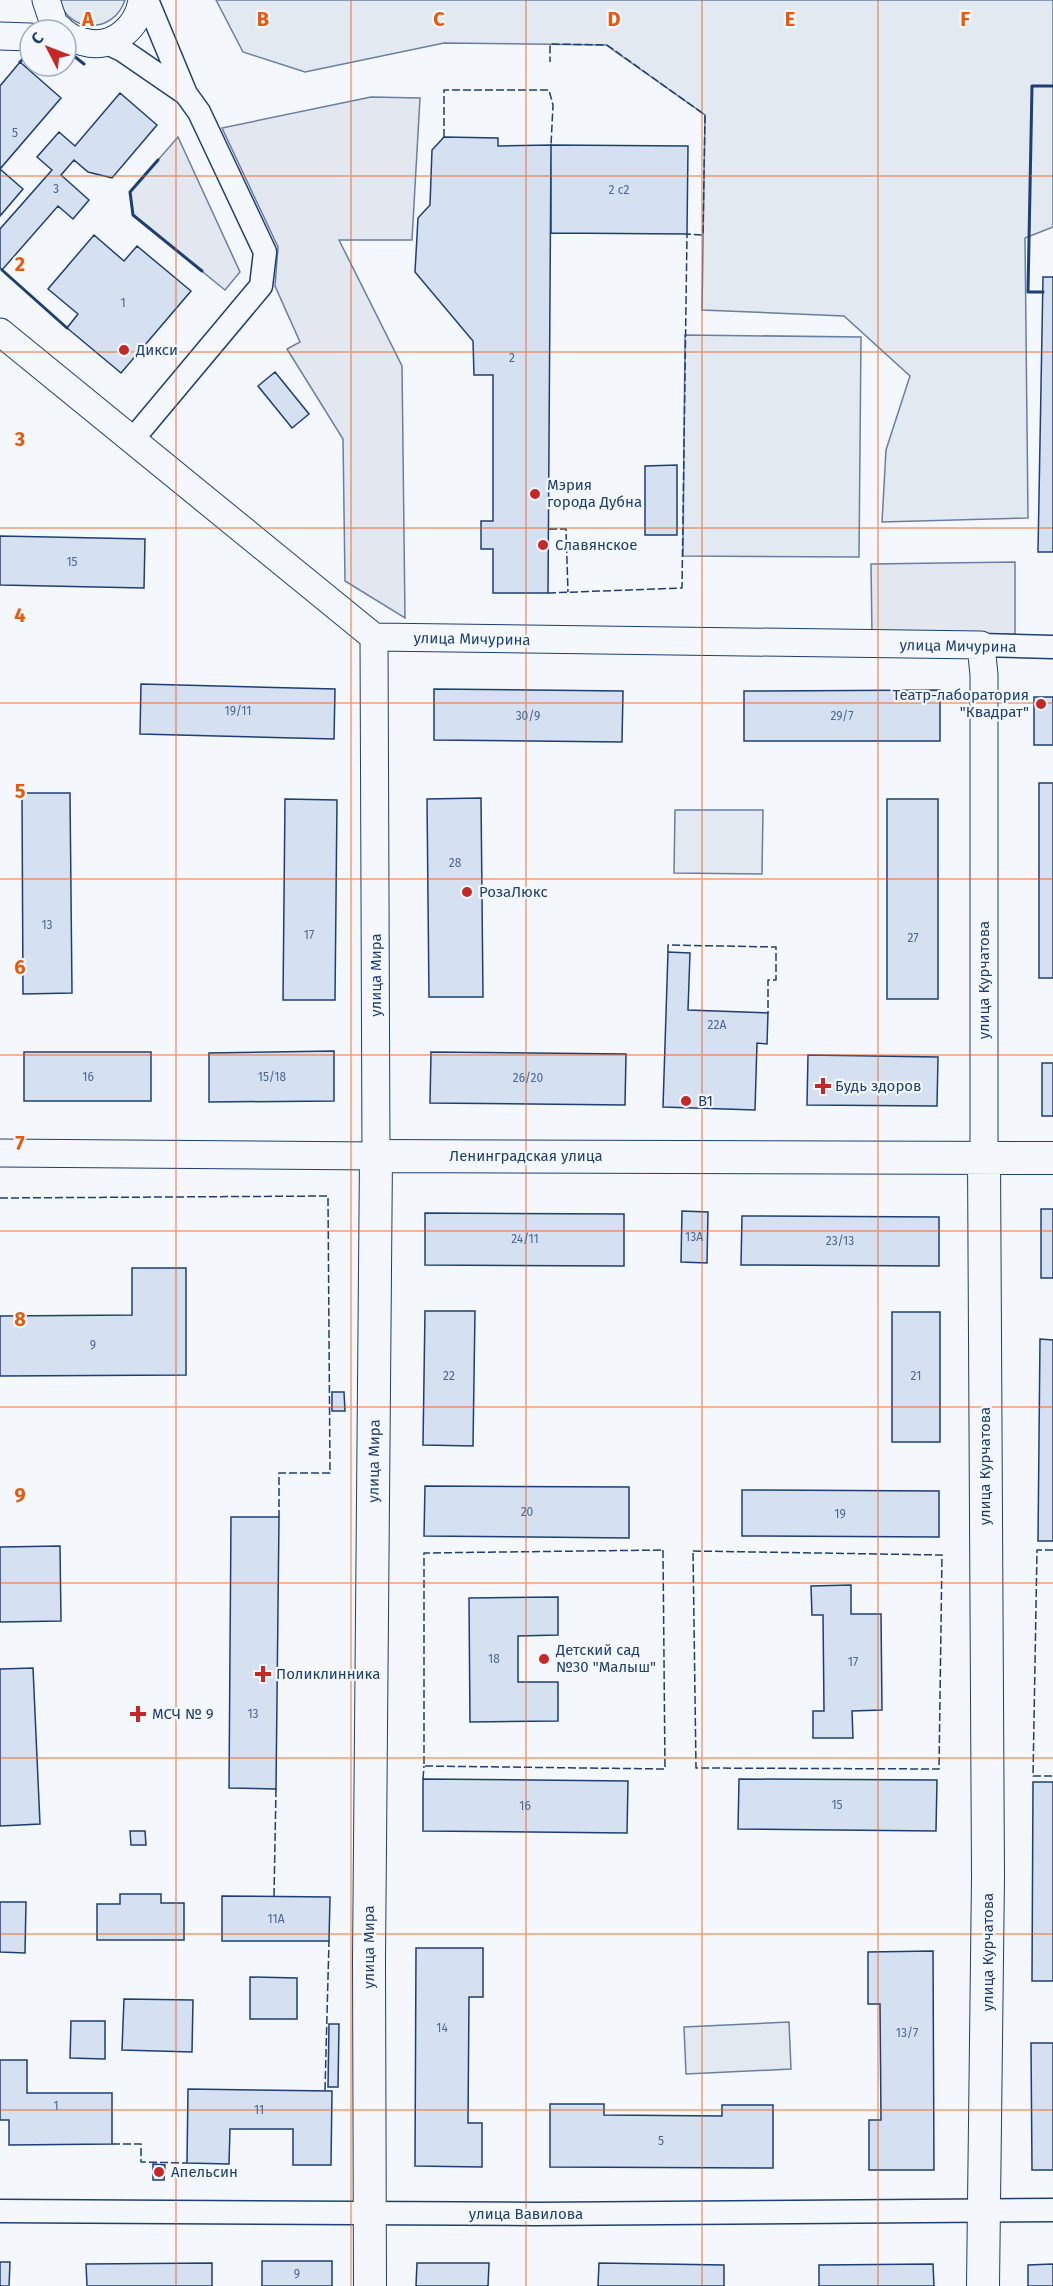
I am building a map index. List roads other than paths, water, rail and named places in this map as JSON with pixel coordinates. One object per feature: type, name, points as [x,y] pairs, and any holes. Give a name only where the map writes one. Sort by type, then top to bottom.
[{"type":"main road","name":"Ленинградская улица","points":[[376,1156],[1053,1158]]},
{"type":"main road","name":"улица Мира","points":[[370,2286],[376,1156]]},
{"type":"main road","name":"улица Курчатова","points":[[983,2286],[988,1867],[984,1158]]},
{"type":"street","points":[[46,0],[52,18]]},
{"type":"street","points":[[78,39],[91,44],[107,43],[127,32],[140,13],[142,0]]},
{"type":"street","points":[[133,439],[261,286],[265,252],[199,112],[186,94],[147,0]]},
{"type":"street","points":[[0,36],[18,37]]},
{"type":"street","points":[[107,43],[122,50],[186,94]]},
{"type":"street","points":[[0,332],[374,637]]},
{"type":"street","name":"улица Мичурина","points":[[374,637],[1053,647]]},
{"type":"street","name":"улица Мира","points":[[374,637],[376,1156]]},
{"type":"street","name":"улица Курчатова","points":[[981,645],[984,675],[984,1158]]},
{"type":"street","name":"Ленинградская улица","points":[[0,1153],[376,1156]]},
{"type":"street","name":"улица Вавилова","points":[[0,2211],[369,2213],[1053,2211]]},
{"type":"place","name":"Дикси","points":[[124,350]]},
{"type":"place","name":"Мэрия города Дубна","points":[[535,494]]},
{"type":"place","name":"Славянское","points":[[543,545]]},
{"type":"place","name":"Театр-лаборатория \"Квадрат\"","points":[[1041,704]]},
{"type":"place","name":"РозаЛюкс","points":[[467,892]]},
{"type":"place","name":"Будь здоров","points":[[823,1086]]},
{"type":"place","name":"В1","points":[[686,1101]]},
{"type":"place","name":"Детский сад №30 \"Малыш\"","points":[[544,1659]]},
{"type":"place","name":"Поликлинника","points":[[263,1674]]},
{"type":"place","name":"МСЧ № 9","points":[[138,1714]]},
{"type":"place","name":"Апельсин","points":[[159,2172]]}]
